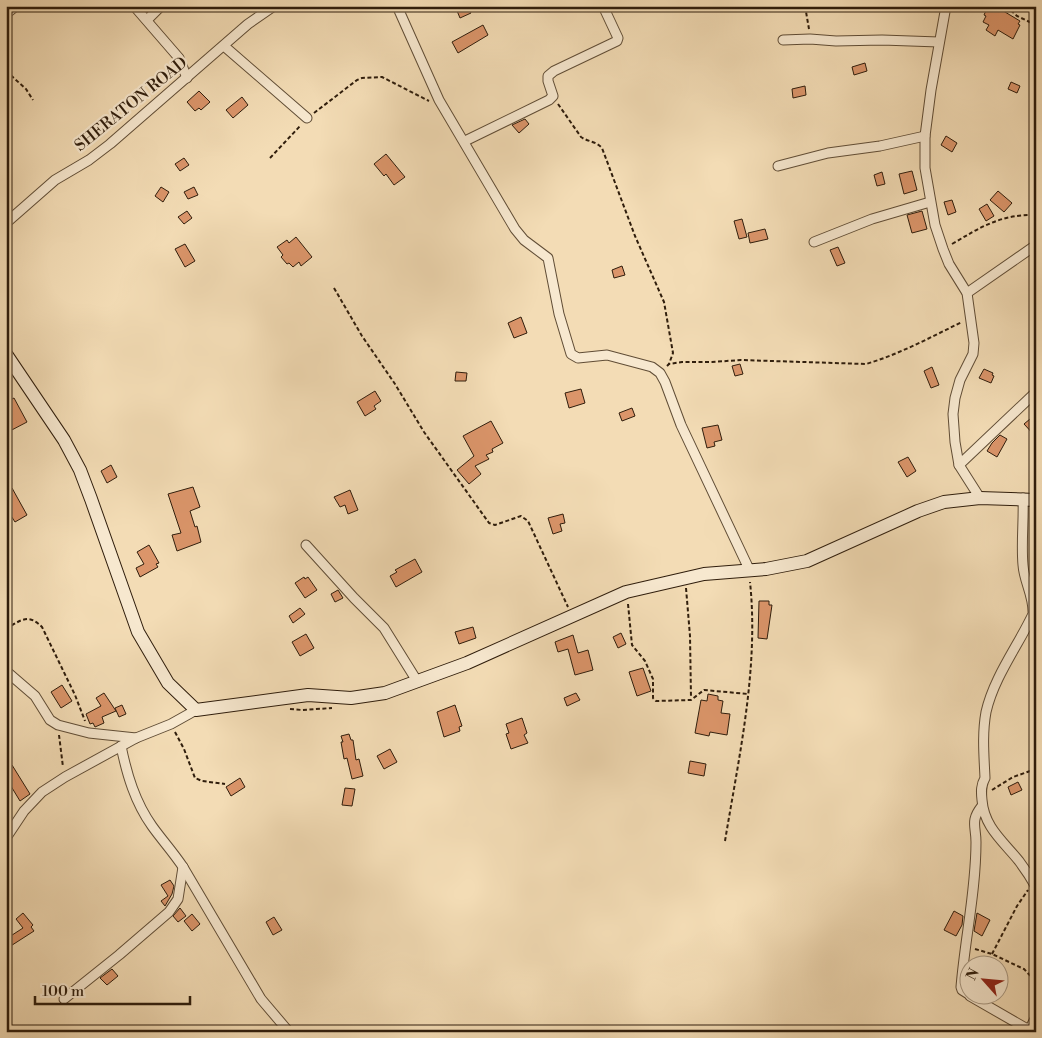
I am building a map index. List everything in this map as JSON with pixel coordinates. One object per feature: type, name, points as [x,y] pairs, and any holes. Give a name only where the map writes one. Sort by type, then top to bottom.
[{"type":"street","points":[[6,14],[16,6]]},
{"type":"street","points":[[134,6],[179,58],[187,78]]},
{"type":"street","points":[[147,20],[161,6]]},
{"type":"street","name":"SHERATON ROAD","points":[[6,222],[55,180],[89,160],[110,144],[248,24],[274,6]]},
{"type":"street","points":[[397,6],[439,100],[516,229],[524,240],[548,258],[571,354],[578,358],[607,355],[652,367],[660,373],[681,425],[749,569]]},
{"type":"street","points":[[465,141],[549,100],[553,96],[548,76],[554,71],[617,41],[618,38],[603,6]]},
{"type":"street","points":[[946,6],[925,136],[925,168],[930,202],[943,249],[949,264],[968,293],[974,343],[973,354],[960,380],[954,398],[953,414],[959,465],[980,498]]},
{"type":"street","points":[[784,40],[939,42]]},
{"type":"street","points":[[224,46],[307,118]]},
{"type":"street","points":[[778,166],[828,153],[880,146],[925,136]]},
{"type":"street","points":[[814,242],[872,219],[930,202]]},
{"type":"street","points":[[968,293],[1036,244]]},
{"type":"street","points":[[6,354],[64,440],[80,470],[138,632],[168,683],[196,710]]},
{"type":"street","points":[[959,465],[1036,392]]},
{"type":"street","points":[[6,838],[24,811],[42,792],[65,777],[136,738],[170,724],[196,710],[308,695],[351,698],[384,693],[467,663],[626,592],[704,574],[766,569],[807,561],[918,511],[944,502],[980,498],[1030,499],[1023,565],[1026,584],[1033,604],[1032,614],[994,688],[986,711],[983,734],[985,778],[982,784],[982,801],[986,820],[994,833],[1020,862],[1034,884]]},
{"type":"street","points":[[306,545],[384,628],[417,681]]},
{"type":"street","points":[[6,671],[35,696],[50,720],[58,726],[89,733],[136,738]]},
{"type":"street","points":[[121,746],[132,788],[140,807],[183,867],[261,999],[289,1032]]},
{"type":"street","points":[[965,956],[973,897],[976,841],[974,822],[982,801]]},
{"type":"street","points":[[64,999],[169,912],[178,899],[183,867]]},
{"type":"street","points":[[988,1006],[1029,1031],[1036,1018]]},
{"type":"path","points":[[805,6],[810,39]]},
{"type":"path","points":[[1006,6],[1017,16],[1036,25]]},
{"type":"path","points":[[6,71],[26,89],[33,100]]},
{"type":"path","points":[[270,158],[307,118],[362,78],[382,77],[430,101],[439,100]]},
{"type":"path","points":[[553,96],[581,137],[597,143],[602,148],[664,302],[674,353],[669,364],[660,373]]},
{"type":"path","points":[[943,249],[996,220],[1018,215],[1036,215]]},
{"type":"path","points":[[334,288],[362,336],[395,384],[424,432],[489,523],[494,524],[521,516],[528,521],[571,616]]},
{"type":"path","points":[[669,364],[741,360],[866,364],[910,348],[971,317]]},
{"type":"path","points":[[725,841],[748,694],[752,610],[749,569]]},
{"type":"path","points":[[686,578],[690,636],[691,700]]},
{"type":"path","points":[[626,592],[632,645],[645,661],[654,679],[652,698],[656,701],[691,700],[704,690],[748,694]]},
{"type":"path","points":[[6,629],[21,620],[29,618],[42,628],[75,695],[89,733]]},
{"type":"path","points":[[170,724],[184,749],[195,778],[224,784]]},
{"type":"path","points":[[58,726],[65,777]]},
{"type":"path","points":[[982,801],[1013,778],[1036,769]]},
{"type":"path","points":[[992,954],[1017,906],[1034,884]]},
{"type":"path","points":[[966,946],[992,954],[1024,969],[1036,982]]},
{"type":"building","points":[[455,6],[467,6],[471,13],[460,18]]},
{"type":"building","points":[[988,6],[995,6],[1020,21],[1013,39],[998,30],[995,36],[986,30],[989,25],[983,22]]},
{"type":"building","points":[[483,25],[488,35],[458,53],[452,42]]},
{"type":"building","points":[[865,63],[867,71],[854,75],[852,67]]},
{"type":"building","points":[[1011,82],[1020,86],[1017,93],[1008,89]]},
{"type":"building","points":[[805,86],[806,95],[793,98],[792,89]]},
{"type":"building","points":[[199,91],[210,102],[201,110],[199,108],[195,111],[187,102]]},
{"type":"building","points":[[242,97],[248,105],[233,118],[226,110]]},
{"type":"building","points":[[525,119],[529,124],[519,133],[512,125]]},
{"type":"building","points":[[946,136],[957,143],[952,152],[941,145]]},
{"type":"building","points":[[386,154],[405,177],[394,185],[386,174],[384,176],[374,164]]},
{"type":"building","points":[[184,158],[189,165],[180,171],[175,164]]},
{"type":"building","points":[[912,171],[917,190],[904,194],[899,174]]},
{"type":"building","points":[[882,172],[885,184],[877,186],[874,175]]},
{"type":"building","points":[[161,187],[169,192],[163,202],[155,196]]},
{"type":"building","points":[[194,187],[198,195],[188,199],[184,192]]},
{"type":"building","points":[[998,191],[1012,203],[1004,212],[990,200]]},
{"type":"building","points":[[952,200],[956,212],[948,215],[944,202]]},
{"type":"building","points":[[987,204],[994,216],[986,221],[979,209]]},
{"type":"building","points":[[187,211],[192,218],[184,224],[178,217]]},
{"type":"building","points":[[922,211],[927,229],[912,233],[907,215]]},
{"type":"building","points":[[742,219],[747,237],[739,239],[734,221]]},
{"type":"building","points":[[765,229],[768,239],[750,243],[748,233]]},
{"type":"building","points":[[296,237],[312,257],[301,266],[299,262],[293,267],[289,263],[287,264],[281,257],[283,255],[277,247],[287,240],[289,243]]},
{"type":"building","points":[[185,244],[195,261],[185,267],[175,249]]},
{"type":"building","points":[[838,247],[845,263],[837,266],[830,250]]},
{"type":"building","points":[[622,266],[625,275],[614,278],[612,270]]},
{"type":"building","points":[[521,317],[527,333],[514,338],[508,323]]},
{"type":"building","points":[[740,364],[743,374],[735,376],[732,366]]},
{"type":"building","points":[[932,367],[939,385],[931,388],[924,371]]},
{"type":"building","points":[[984,369],[993,373],[992,375],[994,376],[991,383],[979,378]]},
{"type":"building","points":[[456,372],[467,373],[466,381],[455,381]]},
{"type":"building","points":[[581,389],[585,403],[569,408],[565,393]]},
{"type":"building","points":[[375,391],[381,401],[374,406],[376,409],[365,416],[357,402]]},
{"type":"building","points":[[14,398],[27,422],[6,433],[6,402]]},
{"type":"building","points":[[632,408],[635,416],[622,421],[619,413]]},
{"type":"building","points":[[1036,414],[1036,437],[1024,424]]},
{"type":"building","points":[[491,421],[503,443],[492,449],[493,452],[486,455],[489,459],[475,466],[481,474],[469,484],[457,470],[474,456],[463,436]]},
{"type":"building","points":[[718,425],[722,440],[714,442],[715,446],[707,448],[702,428]]},
{"type":"building","points":[[1000,435],[1007,439],[997,457],[987,451]]},
{"type":"building","points":[[908,457],[916,471],[907,477],[898,462]]},
{"type":"building","points":[[111,465],[117,477],[107,483],[101,471]]},
{"type":"building","points":[[193,487],[200,507],[190,511],[195,527],[197,526],[201,542],[177,551],[172,535],[181,533],[168,494]]},
{"type":"building","points":[[12,488],[27,515],[15,522],[6,508],[6,491]]},
{"type":"building","points":[[350,490],[358,510],[348,514],[345,505],[340,507],[334,497]]},
{"type":"building","points":[[563,514],[565,523],[560,524],[562,531],[553,534],[548,518]]},
{"type":"building","points":[[149,545],[159,563],[156,564],[158,567],[140,577],[136,568],[144,564],[137,552]]},
{"type":"building","points":[[415,559],[422,572],[396,587],[390,576],[397,572],[395,570]]},
{"type":"building","points":[[304,577],[305,579],[308,577],[317,590],[305,598],[295,583]]},
{"type":"building","points":[[338,590],[343,598],[335,602],[331,594]]},
{"type":"building","points":[[759,601],[769,601],[769,605],[772,605],[767,639],[758,638]]},
{"type":"building","points":[[300,608],[305,614],[293,623],[289,616]]},
{"type":"building","points":[[473,627],[476,638],[459,644],[455,632]]},
{"type":"building","points":[[621,633],[626,644],[618,648],[613,637]]},
{"type":"building","points":[[306,634],[314,648],[300,656],[292,642]]},
{"type":"building","points":[[573,635],[578,653],[588,650],[593,670],[575,675],[568,649],[558,652],[555,642]]},
{"type":"building","points":[[643,668],[651,691],[637,696],[629,672]]},
{"type":"building","points":[[62,685],[72,701],[61,708],[51,692]]},
{"type":"building","points":[[104,693],[116,711],[102,717],[104,723],[95,727],[93,723],[90,724],[86,714],[101,706],[96,698]]},
{"type":"building","points":[[576,693],[580,700],[567,706],[564,698]]},
{"type":"building","points":[[708,694],[718,696],[718,700],[723,701],[721,713],[730,714],[727,735],[710,732],[709,736],[695,733],[701,700],[707,701]]},
{"type":"building","points":[[122,705],[126,714],[119,717],[115,708]]},
{"type":"building","points":[[455,705],[462,726],[459,727],[460,731],[444,737],[437,712]]},
{"type":"building","points":[[522,718],[527,733],[524,735],[528,743],[511,749],[506,734],[509,733],[506,724]]},
{"type":"building","points":[[349,734],[351,740],[353,740],[356,760],[359,759],[363,776],[352,779],[347,758],[344,759],[341,742],[343,742],[341,736]]},
{"type":"building","points":[[390,749],[397,762],[384,769],[377,756]]},
{"type":"building","points":[[690,761],[706,764],[704,776],[688,773]]},
{"type":"building","points":[[12,765],[30,794],[20,801],[6,778],[6,769]]},
{"type":"building","points":[[240,778],[245,787],[231,796],[226,787]]},
{"type":"building","points":[[1018,782],[1022,790],[1011,795],[1008,787]]},
{"type":"building","points":[[345,788],[355,789],[352,806],[342,805]]},
{"type":"building","points":[[170,880],[174,886],[165,906],[161,901],[168,896],[161,885]]},
{"type":"building","points":[[180,908],[186,916],[178,922],[173,916]]},
{"type":"building","points":[[954,911],[963,916],[962,925],[956,936],[944,930]]},
{"type":"building","points":[[23,913],[33,925],[31,927],[34,931],[6,949],[6,939],[23,928],[16,919]]},
{"type":"building","points":[[977,913],[990,920],[982,936],[974,931]]},
{"type":"building","points":[[192,914],[200,924],[192,931],[184,921]]},
{"type":"building","points":[[274,917],[282,930],[273,935],[266,922]]},
{"type":"building","points":[[112,969],[118,976],[107,985],[100,978]]}]
